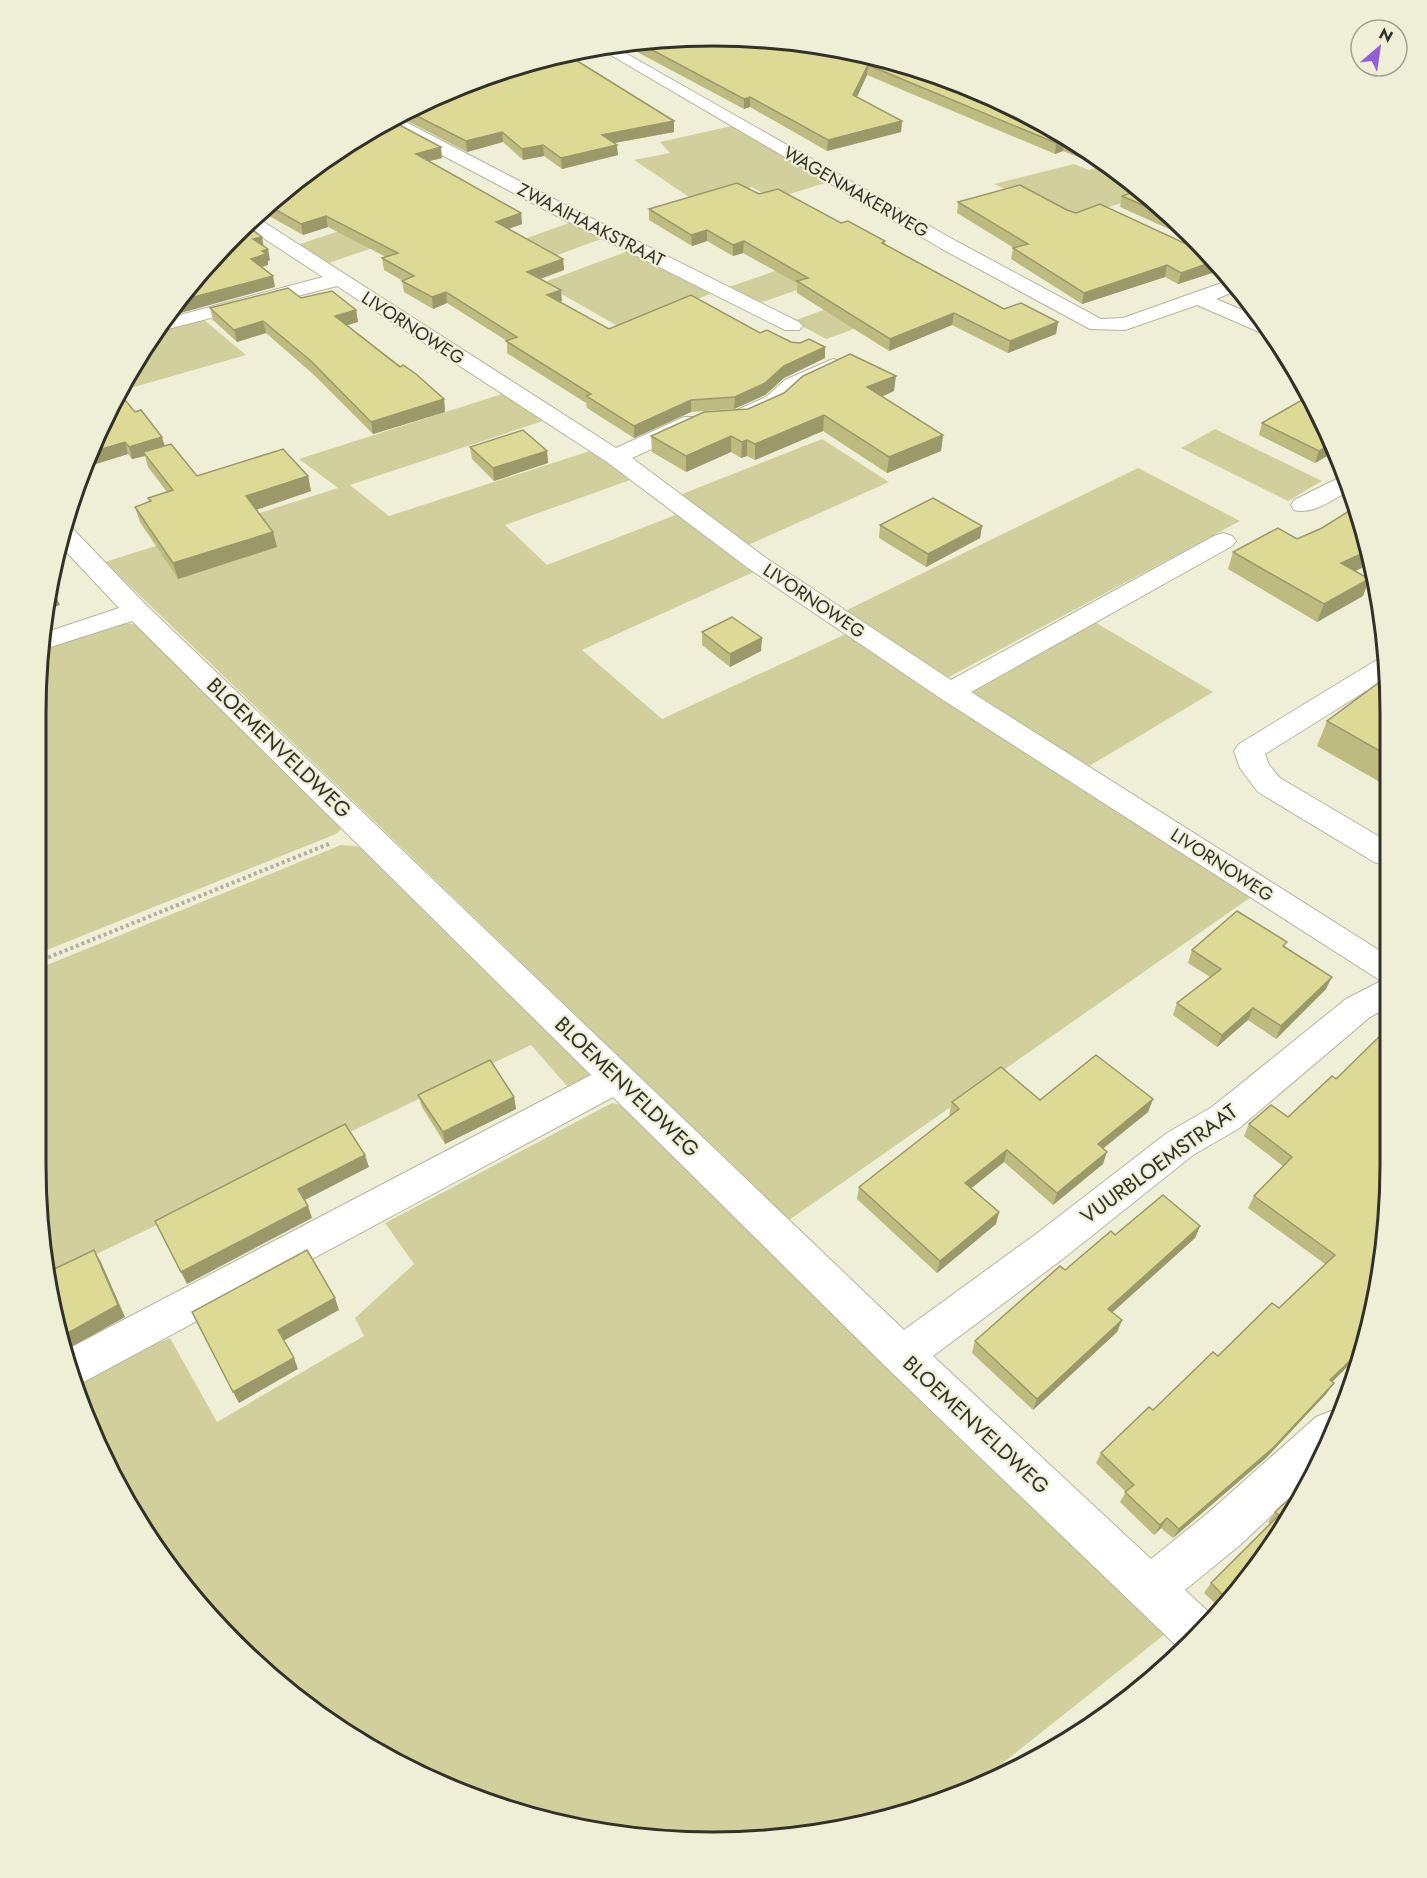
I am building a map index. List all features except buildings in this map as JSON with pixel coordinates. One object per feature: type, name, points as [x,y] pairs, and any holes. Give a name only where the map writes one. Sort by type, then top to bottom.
[{"type":"street","name":"WAGENMAKERWEG","points":[[615,54],[1071,313],[1097,325],[1112,326],[1197,298]]},
{"type":"street","name":"ZWAAIHAAKSTRAAT","points":[[399,125],[566,213],[792,326]]},
{"type":"street","name":"LIVORNOWEG","points":[[259,226],[615,457],[757,563],[950,692],[1380,967]]},
{"type":"street","points":[[172,324],[338,279]]},
{"type":"street","points":[[1197,298],[1227,288]]},
{"type":"street","points":[[1197,298],[1254,323]]},
{"type":"street","points":[[615,457],[700,419],[739,418],[774,402],[793,385],[841,363]]},
{"type":"street","points":[[1303,506],[1340,485]]},
{"type":"street","name":"BLOEMENVELDWEG","points":[[69,540],[137,611],[902,1355],[1192,1628]]},
{"type":"street","points":[[950,692],[1223,541]]},
{"type":"street","points":[[51,639],[137,611]]},
{"type":"street","points":[[1379,671],[1249,751],[1255,768],[1269,785],[1380,851]]},
{"type":"street","name":"VUURBLOEMSTRAAT","points":[[902,1355],[1050,1246],[1180,1144],[1225,1118],[1358,1008],[1380,996]]},
{"type":"street","points":[[78,1365],[618,1078]]},
{"type":"street","points":[[1150,1589],[1224,1529],[1321,1440]]},
{"type":"path","points":[[46,958],[325,846],[361,828]]},
{"type":"shaded area","points":[[736,125],[832,181],[773,199],[752,187],[698,203],[634,160],[670,153],[660,142]]},
{"type":"shaded area","points":[[1074,164],[1089,170],[1096,167],[1137,198],[1069,219],[994,184]]},
{"type":"shaded area","points":[[406,209],[436,226],[326,264],[297,245]]},
{"type":"shaded area","points":[[572,222],[604,238],[519,269],[488,252]]},
{"type":"shaded area","points":[[631,250],[715,292],[623,329],[542,283]]},
{"type":"shaded area","points":[[816,257],[846,273],[757,304],[726,288]]},
{"type":"shaded area","points":[[882,289],[915,307],[826,339],[793,321]]},
{"type":"shaded area","points":[[203,319],[246,355],[132,388],[170,327]]},
{"type":"shaded area","points":[[505,393],[546,420],[350,485],[389,516],[593,450],[633,479],[505,525],[547,565],[678,514],[756,571],[582,650],[662,719],[848,633],[1251,897],[789,1220],[105,562],[338,488],[299,459]]},
{"type":"shaded area","points":[[1215,429],[1322,481],[1288,501],[1181,448]]},
{"type":"shaded area","points":[[822,439],[889,482],[746,546],[677,496]]},
{"type":"shaded area","points":[[1138,468],[1240,521],[949,677],[942,676],[845,611]]},
{"type":"shaded area","points":[[1093,621],[1213,692],[1086,768],[969,692]]},
{"type":"shaded area","points":[[126,623],[137,625],[341,823],[341,829],[336,834],[46,950],[46,714],[50,644]]},
{"type":"shaded area","points":[[341,845],[364,847],[598,1080],[574,1094],[531,1045],[56,1274],[48,1208],[46,1164],[46,965]]},
{"type":"shaded area","points":[[612,1103],[622,1105],[1169,1631],[995,1769],[928,1796],[844,1819],[801,1826],[714,1832],[626,1826],[541,1809],[458,1781],[418,1763],[343,1719],[307,1694],[242,1636],[212,1604],[184,1571],[136,1498],[115,1460],[81,1376],[170,1338],[217,1422],[364,1336],[355,1318],[414,1264],[385,1223]]}]
